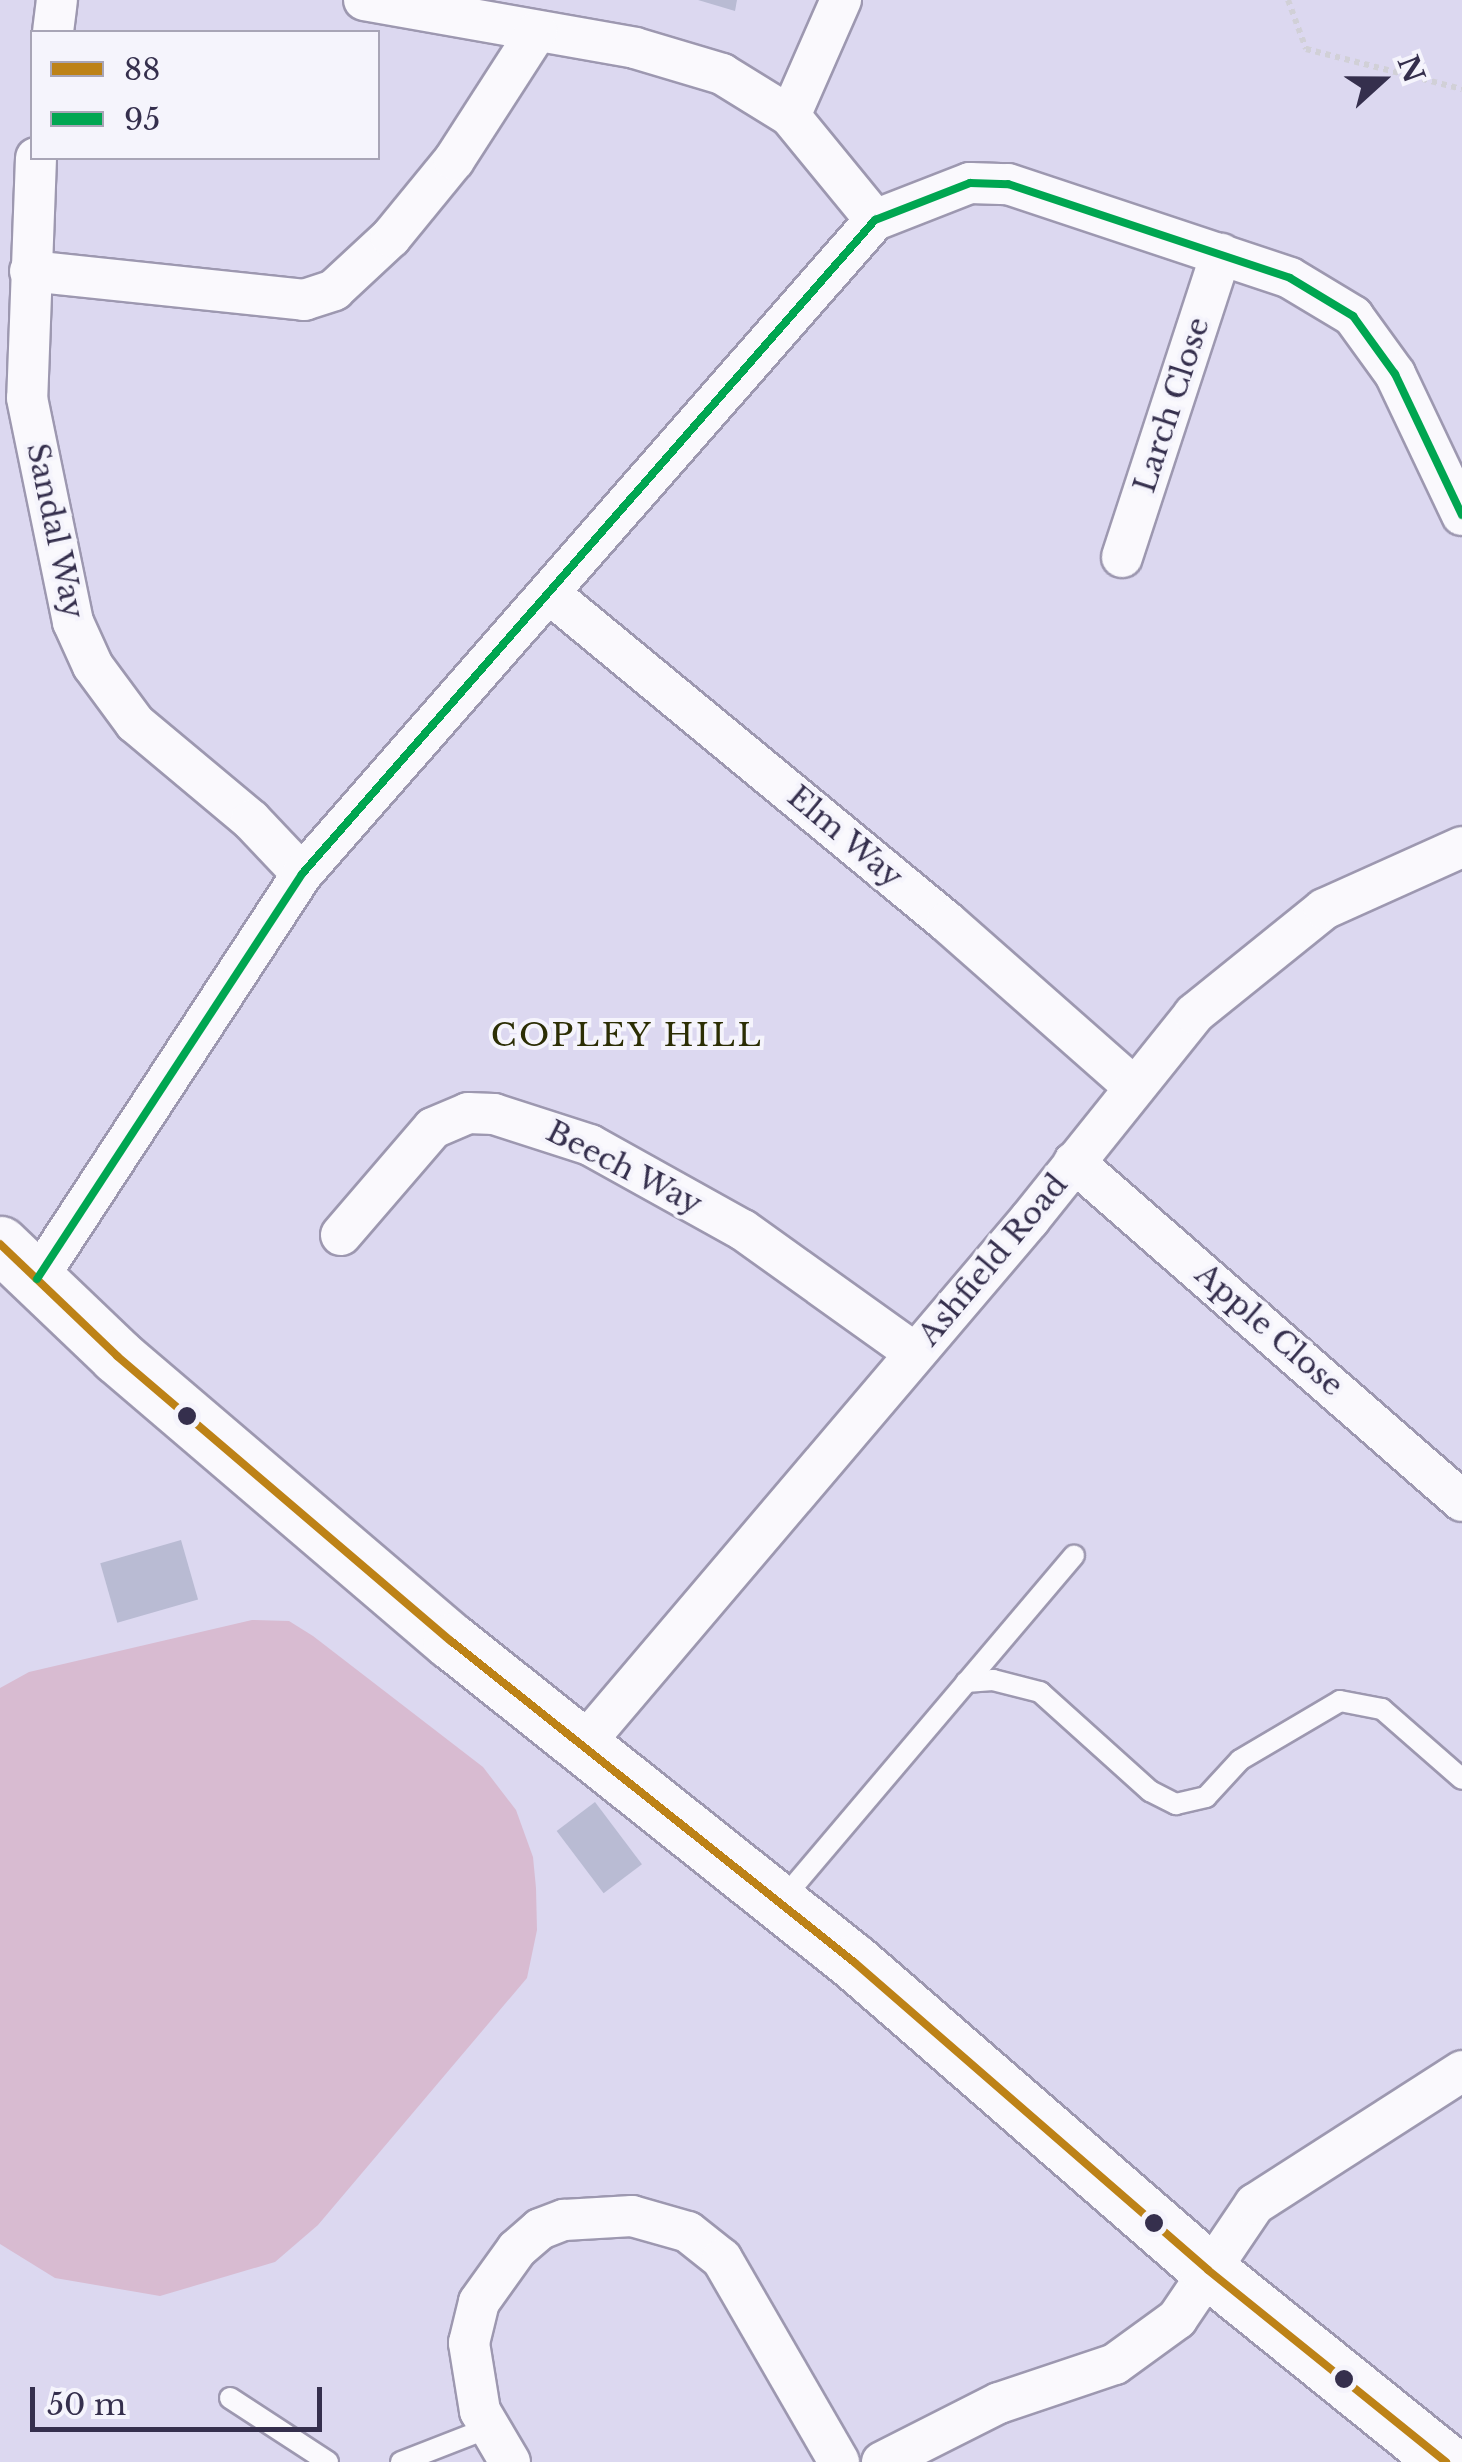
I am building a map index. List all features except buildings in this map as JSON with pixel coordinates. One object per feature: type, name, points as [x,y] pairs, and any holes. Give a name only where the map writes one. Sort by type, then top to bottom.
[{"type":"main road","points":[[18,1261],[132,1369],[582,1746],[780,1903],[1208,2270],[1446,2462]]},
{"type":"street","points":[[53,30],[58,0]]},
{"type":"street","points":[[364,0],[635,48],[722,74],[790,116],[875,220]]},
{"type":"street","points":[[790,116],[841,0]]},
{"type":"street","points":[[30,271],[286,299],[334,290],[391,238],[454,160],[536,31]]},
{"type":"street","name":"Sandal Way","points":[[36,160],[27,398],[72,622],[93,666],[136,722],[251,820],[302,874]]},
{"type":"street","points":[[18,1261],[302,874],[875,220],[970,183],[1008,184],[1290,278],[1353,316],[1395,374],[1462,515]]},
{"type":"street","name":"Larch Close","points":[[1122,557],[1221,254]]},
{"type":"street","name":"Elm Way","points":[[550,594],[932,910],[1134,1087]]},
{"type":"street","name":"Ashfield Road","points":[[582,1746],[915,1353],[1194,1014],[1324,909],[1462,847]]},
{"type":"street","name":"Beech Way","points":[[341,1235],[433,1128],[468,1113],[494,1114],[590,1145],[743,1230],[915,1353]]},
{"type":"street","name":"Apple Close","points":[[1074,1162],[1462,1501]]},
{"type":"street","points":[[882,2462],[999,2402],[1114,2364],[1177,2319],[1255,2204],[1462,2071]]},
{"type":"street","points":[[510,2462],[488,2428],[469,2343],[479,2302],[517,2248],[540,2229],[564,2220],[632,2216],[688,2232],[722,2258],[839,2462]]},
{"type":"lane","points":[[780,1903],[1074,1556]]},
{"type":"lane","points":[[966,1682],[993,1680],[1040,1692],[1150,1791],[1176,1804],[1206,1797],[1240,1760],[1340,1701],[1382,1710],[1462,1779]]},
{"type":"lane","points":[[230,2398],[328,2462]]},
{"type":"lane","points":[[401,2462],[488,2428]]},
{"type":"path","points":[[1288,0],[1306,49],[1462,89]]},
{"type":"shaded area","points":[[252,1620],[289,1621],[313,1636],[483,1767],[516,1810],[533,1857],[537,1930],[527,1978],[318,2225],[275,2262],[160,2296],[55,2278],[0,2244],[0,1688],[29,1672]]},
{"type":"transit line","name":"95","points":[[37,1279],[302,874],[875,220],[970,183],[1008,184],[1290,278],[1353,316],[1395,374],[1462,515]]},
{"type":"transit line","name":"88","points":[[0,1244],[117,1356],[451,1641],[854,1962],[1208,2270],[1446,2462]]},
{"type":"district","name":"COPLEY HILL","points":[[627,1035]]}]
